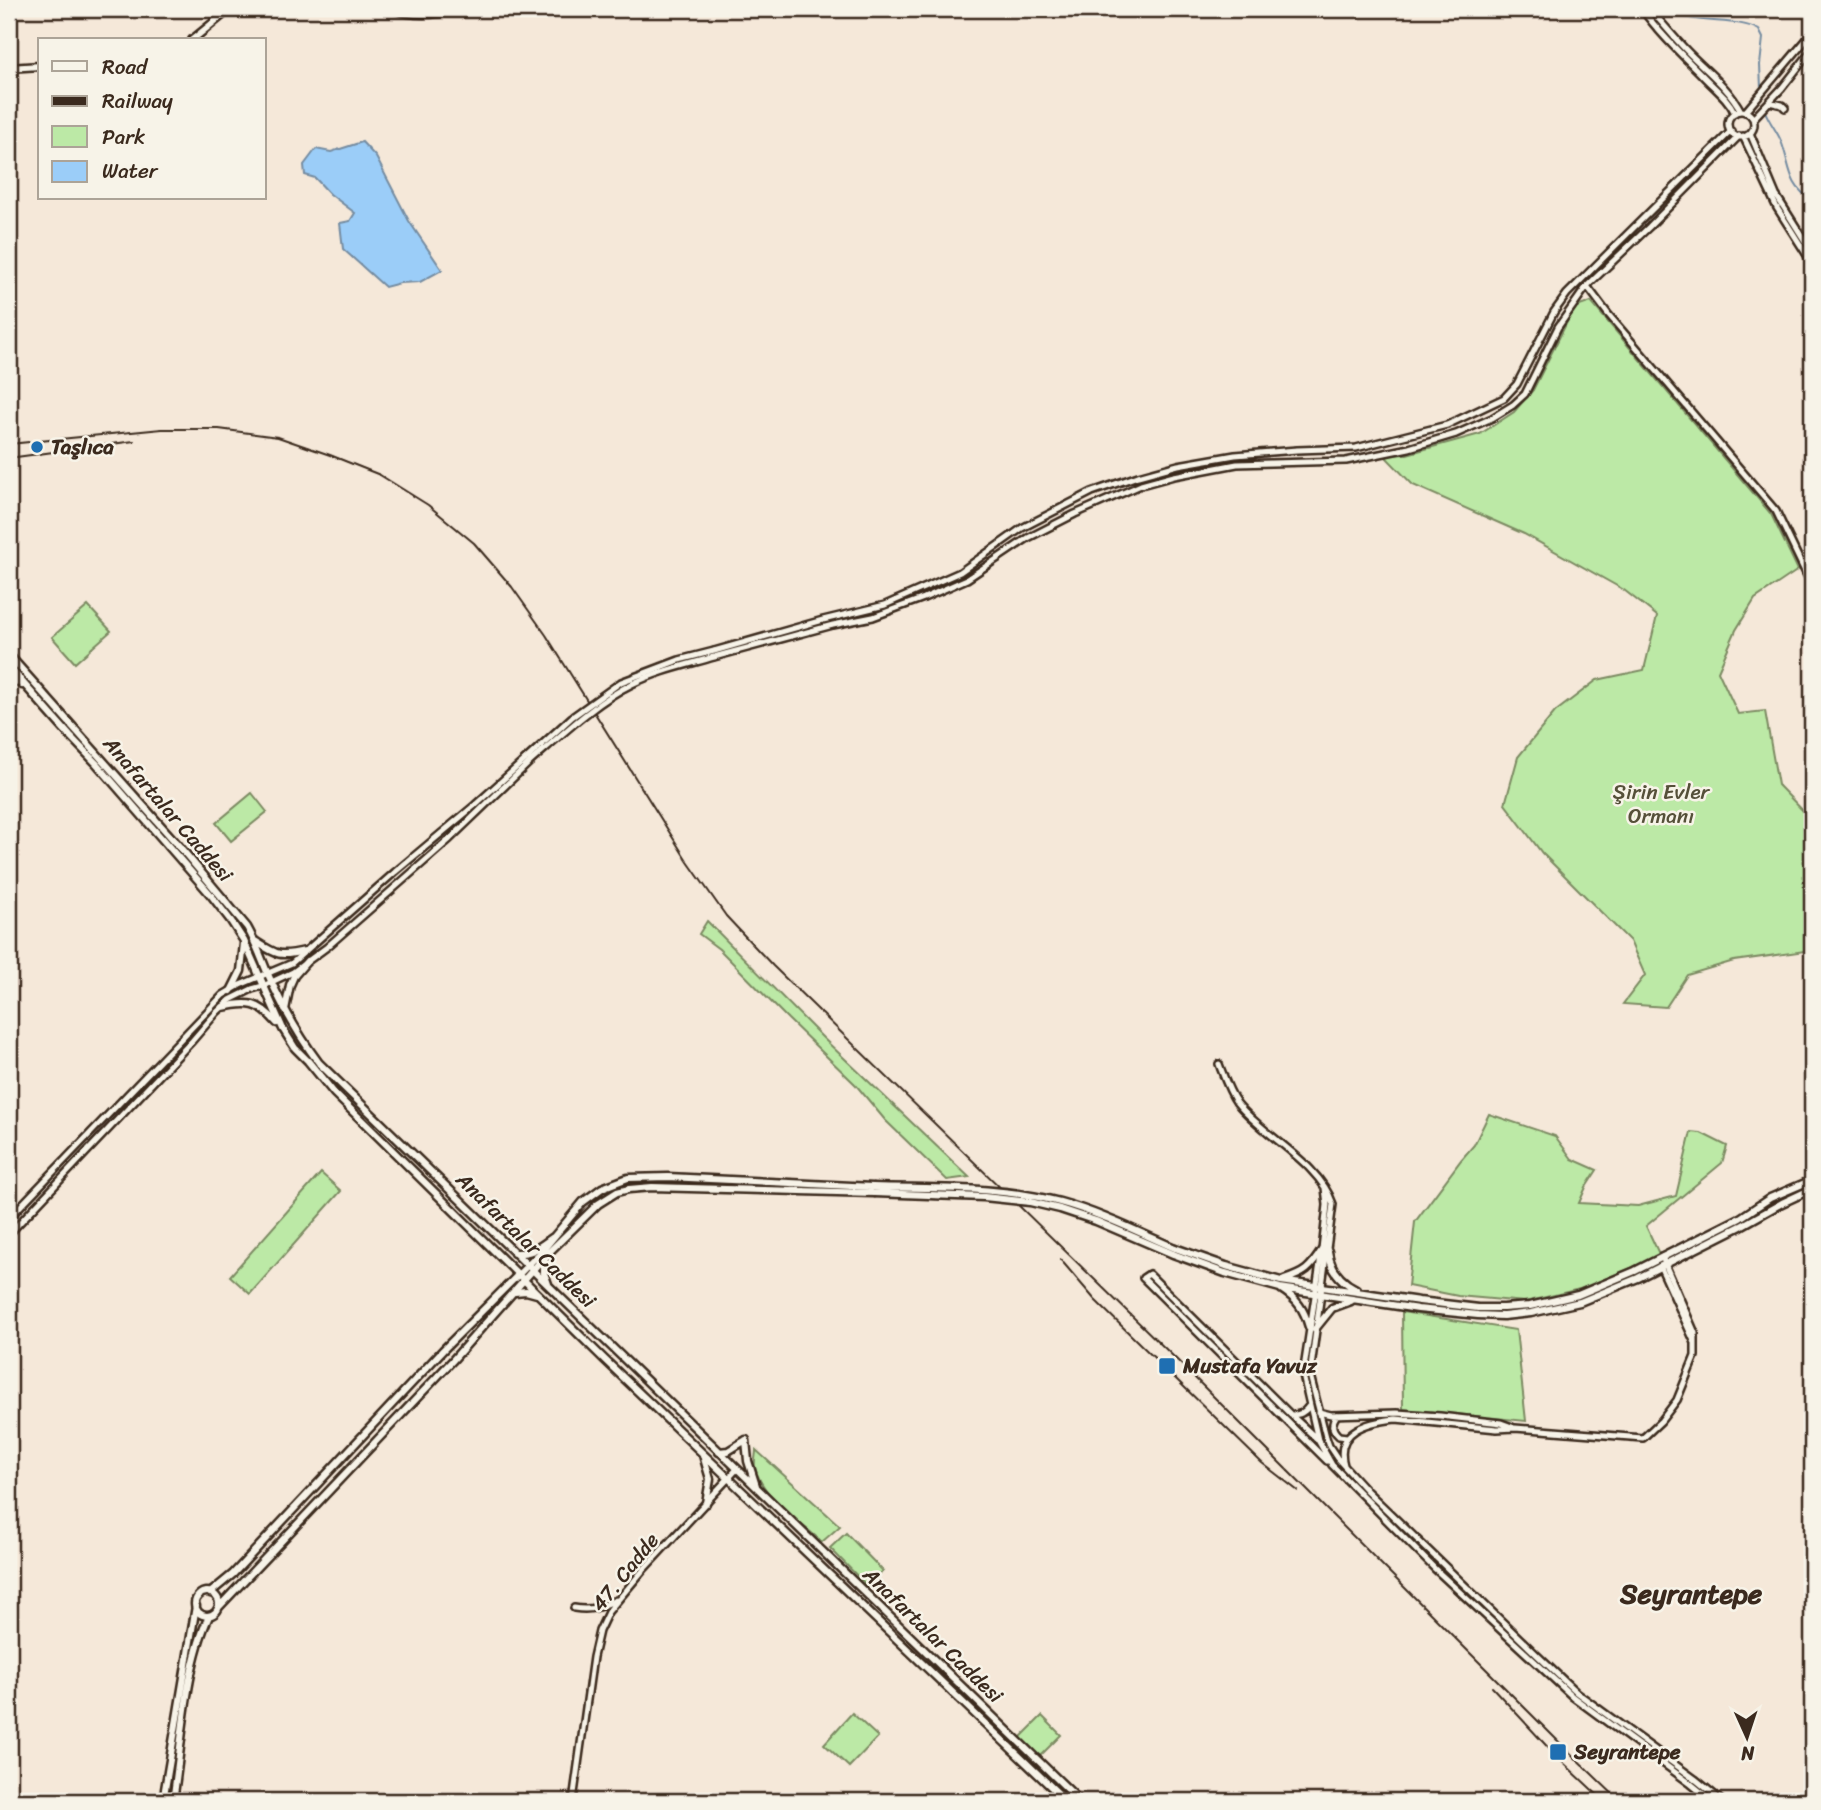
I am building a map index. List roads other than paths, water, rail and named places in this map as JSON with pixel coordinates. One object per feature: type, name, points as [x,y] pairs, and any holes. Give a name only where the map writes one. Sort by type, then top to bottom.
[{"type":"main road","points":[[194,38],[230,9]]},
{"type":"main road","points":[[393,9],[421,15],[458,9]]},
{"type":"main road","points":[[9,68],[38,66]]},
{"type":"main road","name":"Anafartalar Caddesi","points":[[9,655],[179,846],[247,927],[285,1010],[302,1041],[319,1063],[1080,1801]]},
{"type":"main road","name":"Anafartalar Caddesi","points":[[9,667],[232,921],[244,941],[283,1029],[295,1048],[334,1093],[703,1454],[1066,1801]]},
{"type":"main road","points":[[9,676],[30,691]]},
{"type":"main road","points":[[230,990],[241,971],[244,941]]},
{"type":"main road","points":[[255,941],[276,954],[305,951]]},
{"type":"main road","points":[[285,1010],[294,975],[307,961]]},
{"type":"main road","points":[[223,1006],[253,1004],[266,1010],[283,1029]]},
{"type":"main road","points":[[163,1801],[191,1625],[200,1596],[210,1593],[233,1574],[443,1350],[522,1277],[583,1202],[602,1188],[628,1178],[668,1177],[1030,1202],[1096,1221],[1225,1273],[1357,1300],[1503,1316],[1580,1302],[1638,1278],[1770,1198],[1812,1180]]},
{"type":"main road","points":[[530,1268],[598,1204],[617,1192],[629,1189],[874,1190]]},
{"type":"main road","points":[[1318,1290],[1368,1293],[1478,1308],[1530,1306],[1578,1295],[1661,1262],[1741,1226],[1812,1189]]},
{"type":"main road","points":[[514,1253],[534,1250],[552,1238]]},
{"type":"main road","points":[[1325,1250],[1338,1276],[1348,1285],[1368,1293]]},
{"type":"main road","points":[[1281,1284],[1304,1273],[1325,1250]]},
{"type":"main road","points":[[546,1255],[543,1270],[550,1289]]},
{"type":"main road","points":[[195,1606],[201,1615],[209,1616],[216,1612],[515,1292],[522,1277]]},
{"type":"main road","points":[[1281,1284],[1302,1307],[1312,1328],[1332,1308],[1357,1300]]},
{"type":"main road","points":[[515,1292],[526,1291],[541,1295]]},
{"type":"main road","points":[[719,1452],[728,1451],[746,1440],[748,1461],[756,1487]]},
{"type":"main road","points":[[703,1454],[710,1479],[706,1503]]},
{"type":"main road","points":[[210,1593],[218,1600],[218,1608]]},
{"type":"main road","points":[[173,1801],[198,1642],[209,1616]]},
{"type":"street","points":[[1642,9],[1704,78],[1740,112],[1753,119]]},
{"type":"street","points":[[1650,9],[1690,54],[1718,80],[1738,104],[1740,112]]},
{"type":"street","points":[[1812,33],[1755,100],[1730,119],[1729,123],[1731,131],[1741,136],[1777,208],[1812,263]]},
{"type":"street","points":[[1753,119],[1812,50]]},
{"type":"street","points":[[1769,102],[1785,108]]},
{"type":"street","points":[[714,654],[873,617],[924,598],[967,579],[1028,538],[1141,485],[1237,464],[1346,460],[1409,448],[1478,425],[1513,405],[1525,394],[1558,327],[1587,286],[1741,136],[1750,133],[1754,127],[1753,119]]},
{"type":"street","points":[[9,1217],[223,995],[292,962],[395,872],[607,699],[632,684],[714,654],[823,620],[885,605],[960,572],[1022,528],[1092,492],[1138,476],[1178,464],[1235,455],[1356,448],[1447,425],[1504,398],[1517,384],[1554,312],[1567,293],[1731,131]]},
{"type":"street","points":[[1750,133],[1776,195],[1812,252]]},
{"type":"street","points":[[1587,286],[1776,511],[1812,586]]},
{"type":"street","points":[[9,1234],[223,1006],[252,989],[293,972],[327,947],[427,860],[528,761]]},
{"type":"street","points":[[1219,1064],[1237,1103],[1325,1185],[1325,1250],[1303,1375],[1318,1440],[1332,1465]]},
{"type":"street","points":[[1345,1468],[1342,1447],[1347,1437],[1358,1429],[1379,1421],[1396,1419],[1497,1429],[1515,1428],[1643,1438],[1677,1400],[1695,1356],[1696,1345],[1661,1262]]},
{"type":"street","points":[[1337,1458],[1290,1415],[1149,1274],[1143,1278],[1435,1569],[1573,1697],[1712,1801]]},
{"type":"street","points":[[1312,1328],[1310,1375],[1329,1446],[1345,1468],[1576,1692],[1722,1801]]},
{"type":"street","points":[[1290,1415],[1304,1413],[1309,1406]]},
{"type":"street","points":[[1319,1412],[1331,1416],[1397,1413],[1501,1423],[1515,1428]]},
{"type":"street","points":[[1337,1415],[1332,1426],[1334,1432],[1347,1437]]},
{"type":"street","name":"47. Cadde","points":[[573,1801],[597,1637],[608,1612],[737,1469]]},
{"type":"street","points":[[574,1608],[587,1610],[619,1599]]},
{"type":"water","points":[[362,142],[376,157],[409,221],[442,270],[420,282],[385,287],[343,249],[340,223],[350,221],[355,213],[330,194],[315,178],[305,175],[304,165],[316,149],[331,152]]},
{"type":"waterway","points":[[1670,9],[1689,18],[1738,23],[1759,30],[1763,38],[1761,88]]},
{"type":"waterway","points":[[1765,111],[1781,141],[1794,181],[1812,200]]},
{"type":"railway","points":[[9,444],[162,429],[219,429],[278,437],[380,475],[428,505],[474,543],[512,587],[546,635],[688,862],[726,916],[773,966],[1174,1357],[1620,1801]]},
{"type":"railway","points":[[9,458],[134,441]]},
{"type":"railway","points":[[1060,1259],[1095,1300],[1262,1463],[1298,1491]]},
{"type":"railway","points":[[1492,1687],[1555,1755],[1604,1801]]},
{"type":"place","name":"Taşlıca","points":[[37,447]]},
{"type":"place","name":"Mustafa Yavuz","points":[[1167,1366]]},
{"type":"place","name":"Seyrantepe","points":[[1558,1752]]},
{"type":"district","name":"Seyrantepe","points":[[1691,1593]]},
{"type":"park label","name":"Şirin Evler Ormanı","points":[[1661,804]]}]
